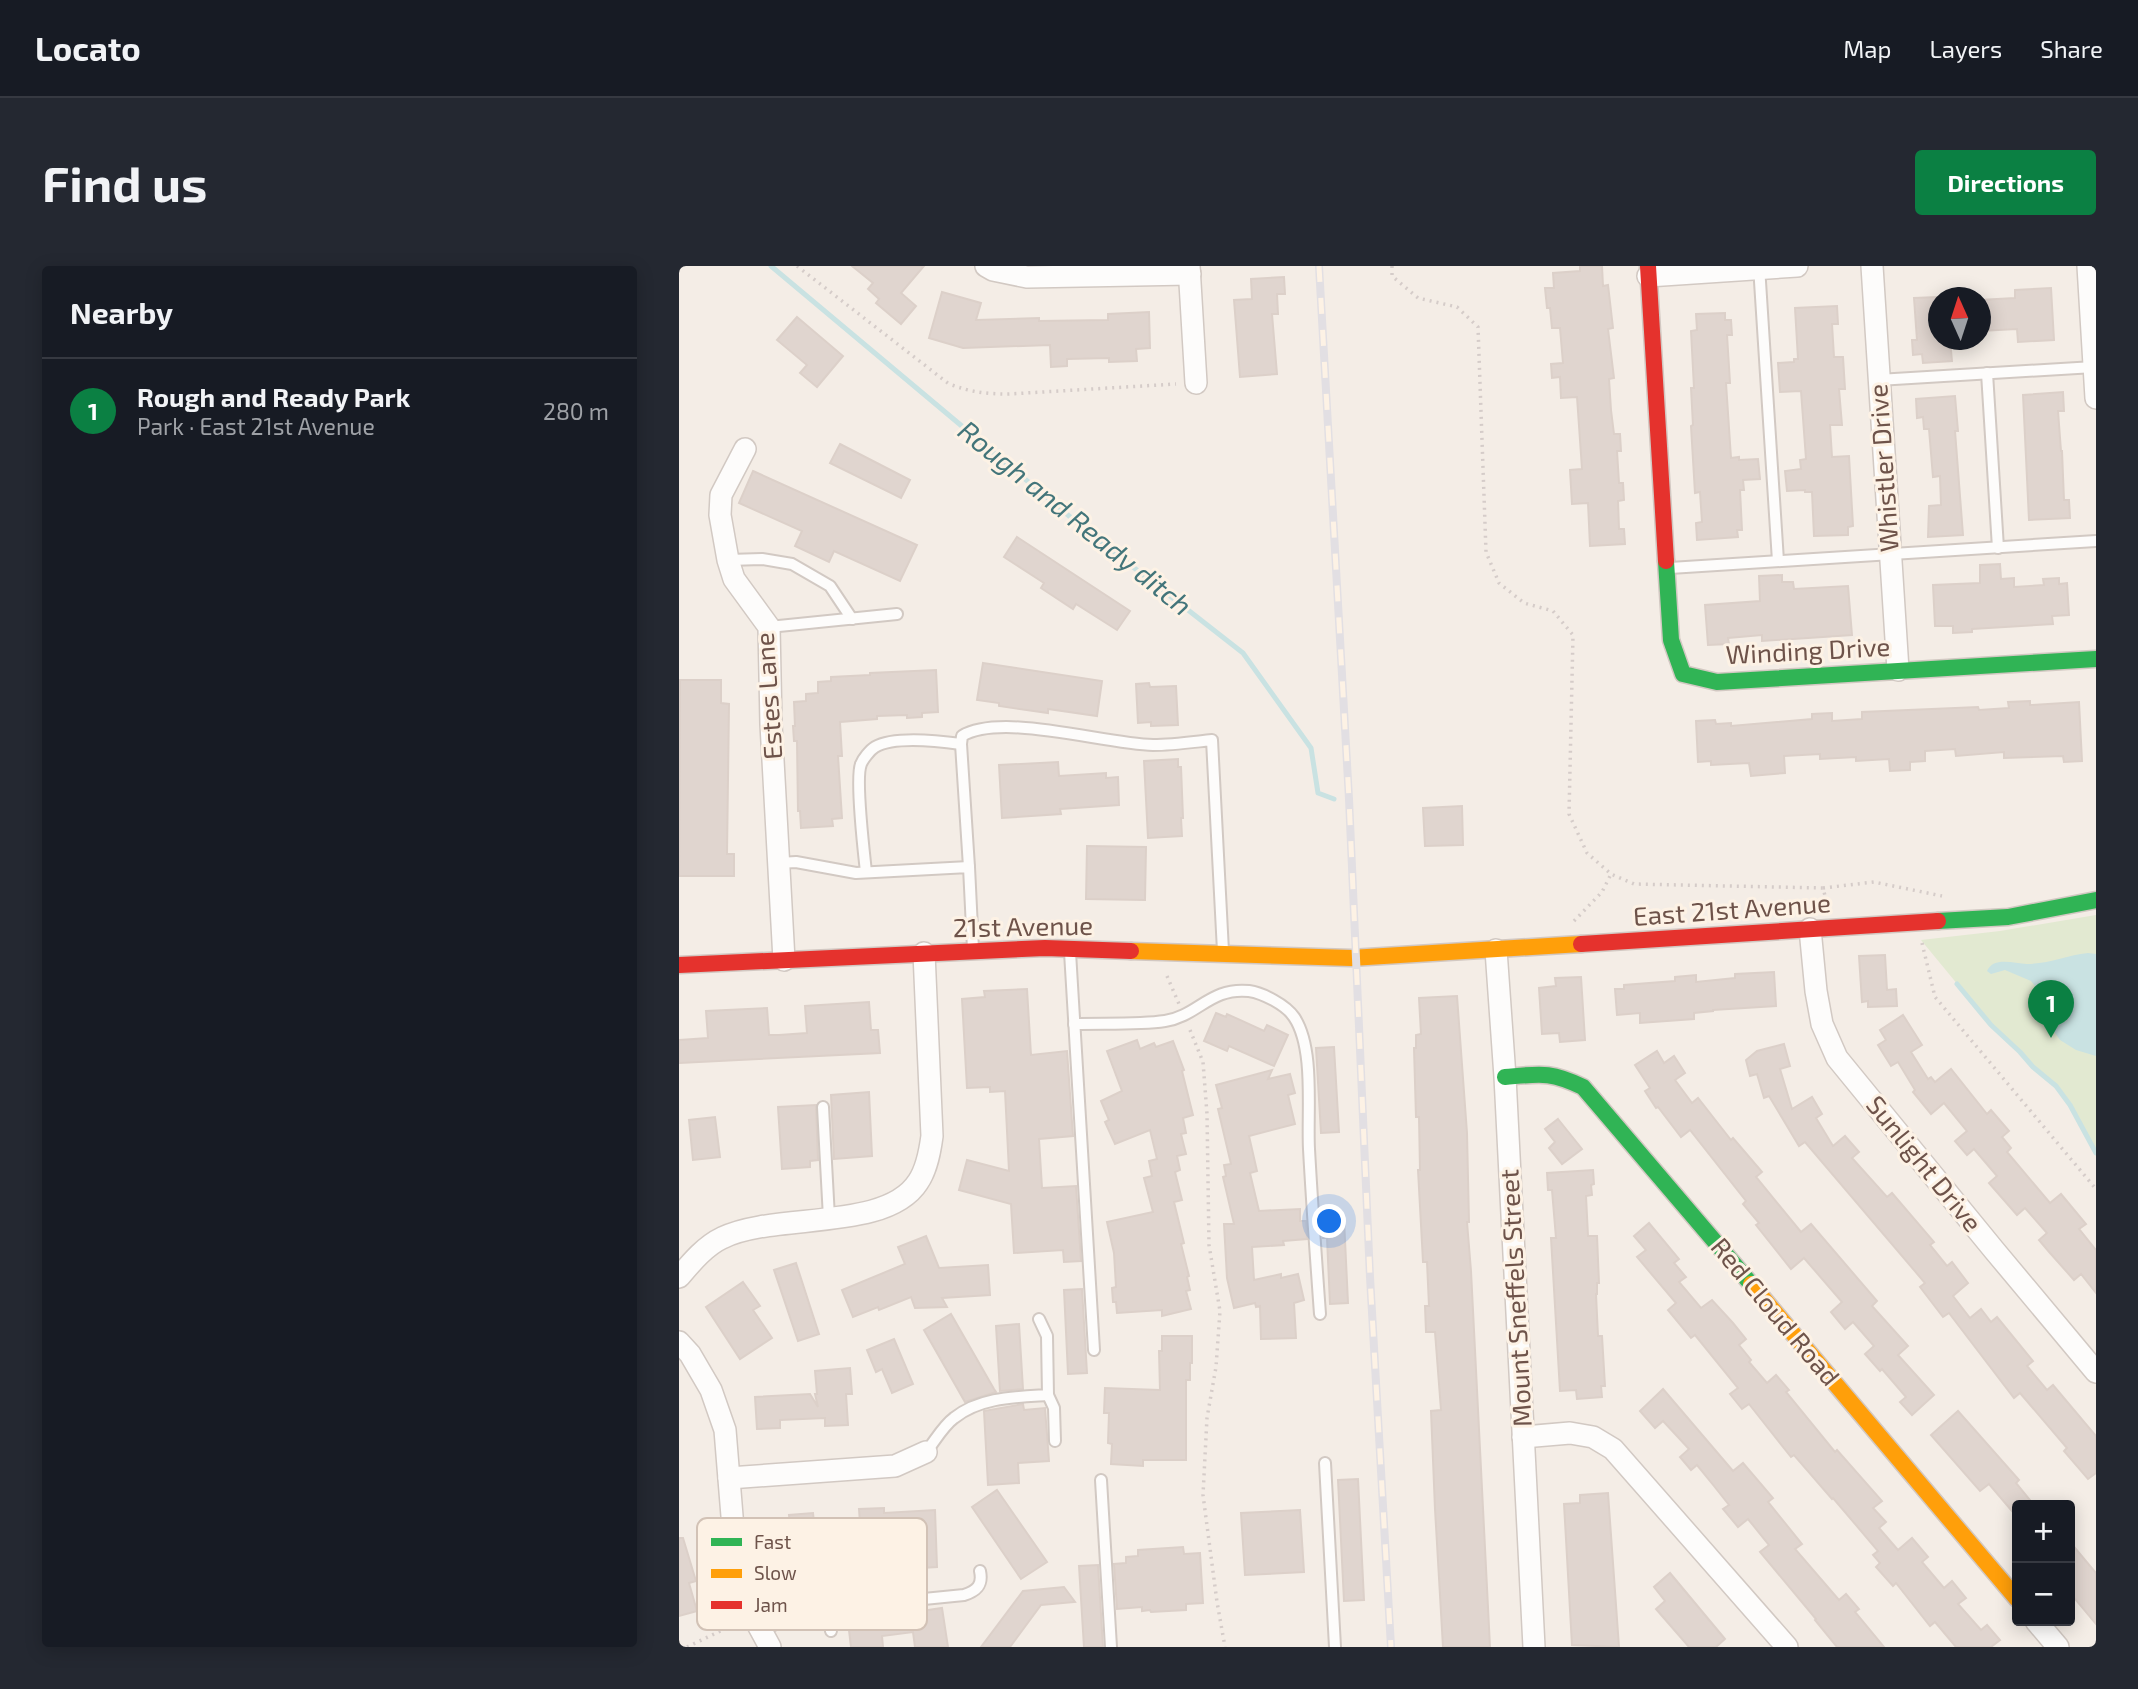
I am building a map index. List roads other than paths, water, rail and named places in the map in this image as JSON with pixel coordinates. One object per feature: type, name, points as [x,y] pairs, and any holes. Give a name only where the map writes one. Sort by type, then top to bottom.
[{"type":"street","points":[[986,266],[1027,277],[1190,270],[1196,383]]},
{"type":"street","points":[[1648,271],[1797,266]]},
{"type":"street","name":"Whistler Drive","points":[[1872,266],[1898,670]]},
{"type":"street","points":[[2088,266],[2096,398]]},
{"type":"street","name":"Winding Drive","points":[[1648,271],[1671,640],[1683,674],[1717,682],[2096,659]]},
{"type":"street","name":"Estes Lane","points":[[745,449],[721,495],[720,515],[734,579],[769,627],[771,724],[784,960]]},
{"type":"street","name":"East 21st Avenue","points":[[1369,957],[2008,916],[2096,900]]},
{"type":"street","name":"Sunlight Drive","points":[[1809,929],[1822,1024],[1837,1058],[2096,1372]]},
{"type":"street","name":"21st Avenue","points":[[679,965],[1070,949],[1369,957]]},
{"type":"street","name":"Mount Sneffels Street","points":[[1496,950],[1534,1647]]},
{"type":"street","points":[[679,1277],[695,1259],[722,1238],[754,1228],[874,1211],[899,1201],[918,1182],[929,1156],[932,1136],[924,953]]},
{"type":"street","name":"Red Cloud Road","points":[[1505,1077],[1545,1074],[1560,1076],[1583,1087],[2012,1593]]},
{"type":"street","points":[[683,1353],[712,1390],[725,1430],[732,1518]]},
{"type":"street","points":[[1523,1437],[1570,1433],[1593,1437],[1613,1449],[1787,1647]]},
{"type":"street","points":[[729,1478],[895,1466],[926,1452]]},
{"type":"street","points":[[2040,1626],[2058,1647]]},
{"type":"lane","points":[[1759,267],[1778,561]]},
{"type":"lane","points":[[1878,380],[2094,367]]},
{"type":"lane","points":[[1987,373],[1998,548]]},
{"type":"lane","points":[[1667,568],[2096,541]]},
{"type":"lane","points":[[728,560],[762,559],[792,564],[830,586],[852,619]]},
{"type":"lane","points":[[769,627],[897,614]]},
{"type":"lane","points":[[973,951],[962,736],[974,729],[1033,728],[1154,745],[1212,740],[1223,953]]},
{"type":"lane","points":[[866,872],[860,765],[868,754],[875,747],[894,742],[925,740],[961,744]]},
{"type":"lane","points":[[779,863],[796,862],[856,873],[969,867]]},
{"type":"lane","points":[[1070,949],[1094,1350]]},
{"type":"lane","points":[[1074,1024],[1165,1021],[1184,1016],[1227,991],[1251,991],[1274,1000],[1294,1016],[1302,1036],[1308,1070],[1309,1144],[1320,1314]]},
{"type":"lane","points":[[823,1107],[829,1218]]},
{"type":"lane","points":[[1039,1319],[1047,1336],[1048,1395],[1054,1408],[1055,1441]]},
{"type":"lane","points":[[926,1452],[953,1418],[984,1402],[1048,1395]]},
{"type":"lane","points":[[1325,1462],[1335,1647]]},
{"type":"lane","points":[[1101,1480],[1111,1647]]},
{"type":"lane","points":[[927,1599],[974,1592],[982,1579],[980,1571]]},
{"type":"water","points":[[2088,953],[2096,954],[2096,1056],[2076,1050],[2060,1040],[2050,1026],[2040,992],[2031,981],[2005,970],[1991,974],[1987,971],[1990,966],[1999,962],[2035,964]]},
{"type":"waterway","name":"Rough and Ready ditch","points":[[771,266],[1087,531],[1243,653],[1311,748],[1318,793],[1334,799]]},
{"type":"waterway","name":"Rough and Ready ditch","points":[[1957,984],[1991,1025],[2056,1086],[2070,1105],[2096,1153]]},
{"type":"railway","points":[[1319,266],[1349,799],[1370,1277],[1391,1647]]},
{"type":"place","name":"Rough and Ready Park","points":[[2051,1038]]}]
